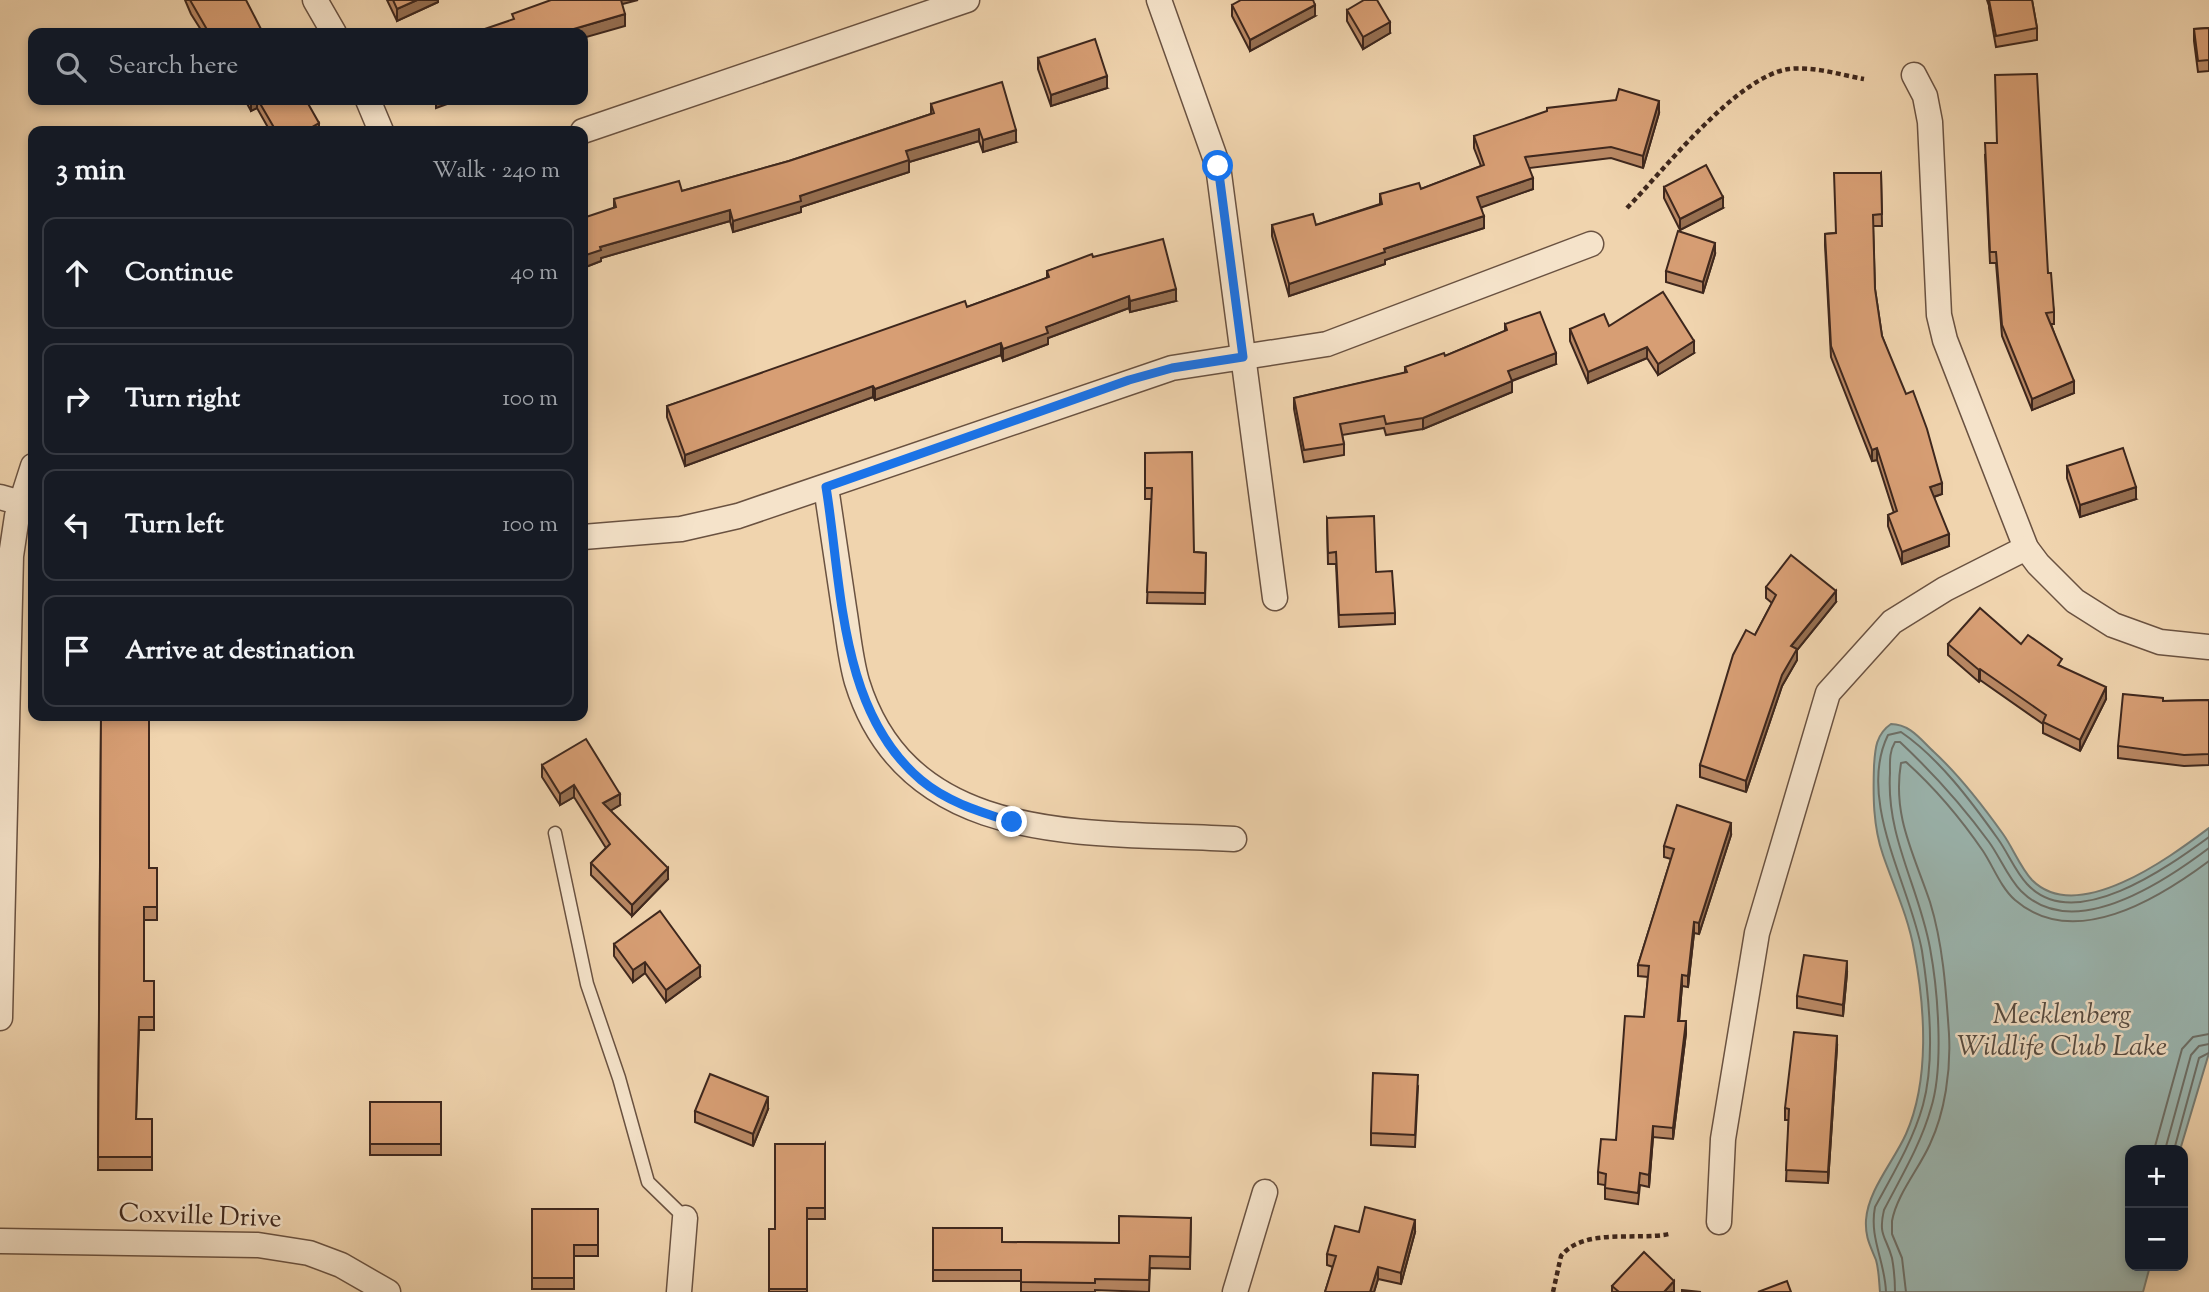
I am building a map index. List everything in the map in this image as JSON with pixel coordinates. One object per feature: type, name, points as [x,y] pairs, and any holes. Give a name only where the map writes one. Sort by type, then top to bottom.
[{"type":"street","points":[[315,0],[331,28]]},
{"type":"street","points":[[588,129],[968,0]]},
{"type":"street","points":[[1160,0],[1218,166],[1275,598]]},
{"type":"street","points":[[1914,75],[1925,96],[1930,122],[1939,315],[1945,340],[2026,548],[2075,601],[2113,625],[2160,642],[2209,647]]},
{"type":"street","points":[[370,105],[379,126]]},
{"type":"street","points":[[588,537],[681,529],[738,516],[1129,380],[1172,368],[1327,344],[1591,244]]},
{"type":"street","points":[[0,1018],[10,500],[28,473]]},
{"type":"street","points":[[826,487],[857,680],[870,715],[890,747],[922,781],[968,808],[1012,822],[1067,829],[1234,839]]},
{"type":"street","points":[[1719,1222],[1723,1139],[1757,933],[1828,692],[1892,622],[1945,589],[2026,548]]},
{"type":"street","points":[[1235,1292],[1265,1192]]},
{"type":"street","points":[[679,1292],[685,1218]]},
{"type":"street","name":"Coxville Drive","points":[[0,1241],[258,1245],[309,1253],[341,1265],[388,1292]]},
{"type":"lane","points":[[555,833],[587,984],[619,1077],[648,1182],[685,1218]]},
{"type":"path","points":[[1627,208],[1737,95],[1770,75],[1788,69],[1809,69],[1864,79]]},
{"type":"path","points":[[1553,1292],[1561,1256],[1577,1244],[1602,1238],[1669,1234]]},
{"type":"water","name":"Mecklenberg Wildlife Club Lake","points":[[1891,724],[1898,725],[1915,734],[1953,771],[2003,834],[2032,880],[2051,892],[2074,895],[2098,891],[2123,882],[2171,855],[2209,828],[2209,1053],[2181,1145],[2125,1145],[2125,1271],[2149,1271],[2143,1292],[1880,1292],[1877,1264],[1868,1241],[1866,1220],[1871,1198],[1901,1144],[1914,1113],[1923,1043],[1921,995],[1911,937],[1883,855],[1875,822],[1876,748],[1879,737]]},
{"type":"building","points":[[190,0],[246,0],[260,28],[206,28]]},
{"type":"building","points":[[393,0],[417,0],[397,9]]},
{"type":"building","points":[[551,0],[621,0],[625,14],[577,28],[488,28],[514,19],[512,14]]},
{"type":"building","points":[[1241,0],[1313,0],[1315,5],[1250,40],[1232,5]]},
{"type":"building","points":[[1364,0],[1377,0],[1390,22],[1363,37],[1347,10]]},
{"type":"building","points":[[1989,0],[2032,0],[2037,28],[1996,36]]},
{"type":"building","points":[[2209,28],[2209,60],[2198,61],[2194,29]]},
{"type":"building","points":[[1095,39],[1107,76],[1051,95],[1038,58]]},
{"type":"building","points":[[2037,74],[2048,273],[2051,273],[2054,312],[2046,313],[2074,381],[2032,399],[2002,325],[1996,252],[1990,252],[1985,143],[1997,143],[1995,75]]},
{"type":"building","points":[[1002,82],[1016,130],[983,140],[979,129],[906,151],[909,160],[800,196],[801,201],[733,221],[730,210],[600,247],[601,250],[588,254],[588,216],[616,207],[614,199],[679,181],[682,191],[789,161],[934,113],[931,104]]},
{"type":"building","points":[[1619,89],[1659,101],[1643,156],[1611,147],[1525,157],[1533,178],[1477,197],[1484,216],[1289,284],[1272,225],[1313,214],[1316,225],[1382,204],[1380,194],[1419,183],[1421,189],[1484,165],[1474,136],[1547,111],[1547,108],[1616,100]]},
{"type":"building","points":[[261,105],[309,105],[319,123],[314,126],[273,126]]},
{"type":"building","points":[[1706,165],[1723,197],[1680,219],[1664,187]]},
{"type":"building","points":[[1834,173],[1881,173],[1882,214],[1873,215],[1875,289],[1882,336],[1906,394],[1913,391],[1942,483],[1930,487],[1949,534],[1902,552],[1888,515],[1897,511],[1877,448],[1872,450],[1831,346],[1825,234],[1836,233]]},
{"type":"building","points":[[1678,231],[1715,243],[1703,282],[1666,271]]},
{"type":"building","points":[[1163,239],[1176,289],[1130,301],[1129,296],[1046,327],[1048,333],[1003,349],[1001,343],[875,389],[873,386],[685,455],[667,406],[965,301],[967,307],[1049,277],[1047,271],[1092,254],[1093,257]]},
{"type":"building","points":[[1663,292],[1694,341],[1658,364],[1647,347],[1588,372],[1570,329],[1604,314],[1609,326]]},
{"type":"building","points":[[1540,312],[1556,353],[1508,371],[1512,381],[1423,418],[1386,424],[1384,416],[1340,424],[1344,444],[1304,450],[1294,398],[1407,372],[1405,367],[1444,353],[1445,356],[1507,330],[1505,324]]},
{"type":"building","points":[[2123,448],[2136,487],[2080,505],[2067,466]]},
{"type":"building","points":[[1192,452],[1194,552],[1206,553],[1205,593],[1147,592],[1152,488],[1145,488],[1145,453]]},
{"type":"building","points":[[1374,516],[1376,572],[1392,571],[1395,613],[1339,615],[1336,552],[1328,553],[1327,518]]},
{"type":"building","points":[[1791,555],[1836,591],[1791,646],[1797,649],[1782,675],[1746,781],[1700,765],[1733,655],[1746,630],[1755,635],[1776,595],[1766,587]]},
{"type":"building","points":[[1980,608],[2021,644],[2028,635],[2062,659],[2058,665],[2106,687],[2080,740],[2043,722],[2046,715],[1979,670],[1948,644]]},
{"type":"building","points":[[2123,694],[2163,698],[2163,701],[2209,700],[2209,754],[2184,755],[2118,746]]},
{"type":"building","points":[[101,721],[149,721],[149,868],[157,868],[157,907],[144,907],[144,981],[154,981],[154,1017],[139,1017],[136,1119],[152,1119],[152,1157],[98,1157]]},
{"type":"building","points":[[586,739],[620,794],[603,803],[668,868],[632,905],[591,863],[610,844],[574,785],[560,794],[542,765]]},
{"type":"building","points":[[1677,805],[1731,823],[1699,923],[1694,922],[1688,976],[1682,975],[1678,1021],[1686,1021],[1673,1128],[1653,1126],[1649,1175],[1640,1173],[1638,1193],[1605,1188],[1606,1174],[1598,1172],[1601,1139],[1616,1140],[1625,1016],[1644,1017],[1649,966],[1638,965],[1674,849],[1664,846]]},
{"type":"building","points":[[660,911],[700,966],[666,990],[645,962],[633,970],[614,944]]},
{"type":"building","points":[[1804,955],[1847,961],[1843,1005],[1797,996]]},
{"type":"building","points":[[1794,1032],[1837,1036],[1828,1172],[1786,1170],[1789,1109],[1785,1108]]},
{"type":"building","points":[[1373,1073],[1418,1075],[1415,1135],[1371,1133]]},
{"type":"building","points":[[710,1074],[768,1097],[753,1134],[695,1111]]},
{"type":"building","points":[[370,1102],[441,1102],[441,1144],[370,1144]]},
{"type":"building","points":[[775,1144],[825,1144],[825,1208],[807,1208],[807,1289],[769,1289],[769,1229],[775,1229]]},
{"type":"building","points":[[1365,1207],[1415,1220],[1401,1273],[1378,1267],[1370,1292],[1325,1292],[1336,1256],[1327,1254],[1335,1226],[1359,1232]]},
{"type":"building","points":[[532,1209],[598,1209],[598,1245],[574,1245],[574,1278],[532,1278]]},
{"type":"building","points":[[1119,1216],[1191,1218],[1190,1257],[1150,1256],[1149,1280],[1095,1279],[1095,1283],[1021,1282],[1021,1270],[933,1270],[933,1228],[1002,1228],[1002,1242],[1119,1243]]},
{"type":"building","points":[[1644,1252],[1674,1281],[1664,1292],[1619,1292],[1612,1286]]},
{"type":"building","points":[[1787,1281],[1791,1292],[1758,1292]]},
{"type":"route","points":[[1012,822],[968,808],[922,781],[890,747],[870,715],[857,680],[849,640],[826,487],[1129,380],[1172,368],[1243,357],[1218,166]]}]
